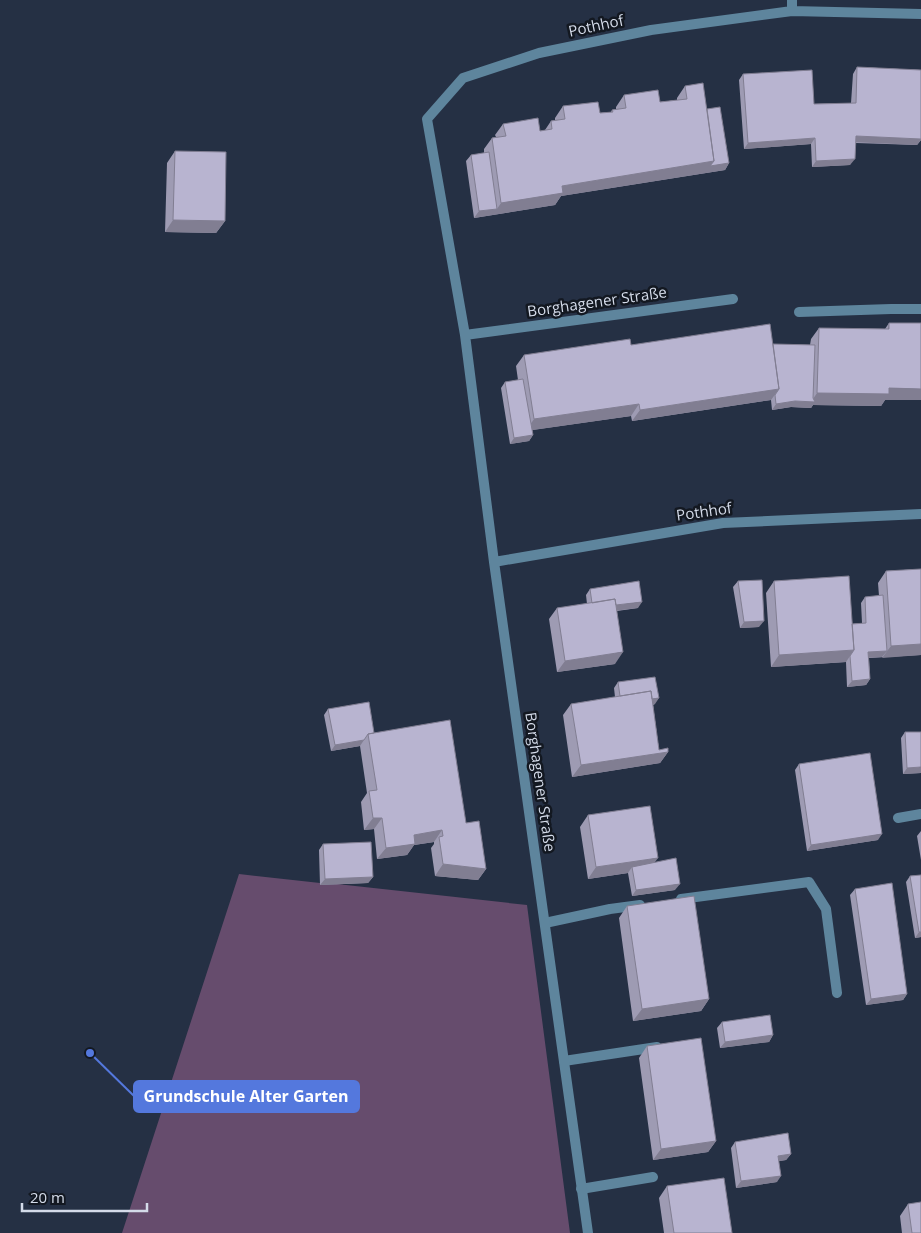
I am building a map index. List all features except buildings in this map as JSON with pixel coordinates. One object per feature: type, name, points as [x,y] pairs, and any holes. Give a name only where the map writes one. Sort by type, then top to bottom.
[{"type":"street","points":[[792,0],[792,11]]},
{"type":"street","name":"Pothhof","points":[[427,120],[463,78],[539,53],[651,30],[792,11],[921,14]]},
{"type":"street","name":"Borghagener Straße","points":[[427,120],[465,335],[494,562],[588,1233]]},
{"type":"street","name":"Borghagener Straße","points":[[465,335],[733,299]]},
{"type":"street","points":[[799,312],[921,309]]},
{"type":"street","name":"Pothhof","points":[[494,562],[723,523],[921,514]]},
{"type":"street","points":[[898,818],[921,814]]},
{"type":"street","points":[[667,901],[809,882],[826,909],[837,993]]},
{"type":"street","points":[[545,923],[610,909],[648,904]]},
{"type":"street","points":[[564,1061],[666,1045]]},
{"type":"street","points":[[582,1189],[653,1177]]},
{"type":"shaded area","points":[[239,874],[320,883],[321,885],[337,884],[527,905],[570,1233],[122,1233]]},
{"type":"place","name":"Grundschule Alter Garten","points":[[90,1053]]}]
